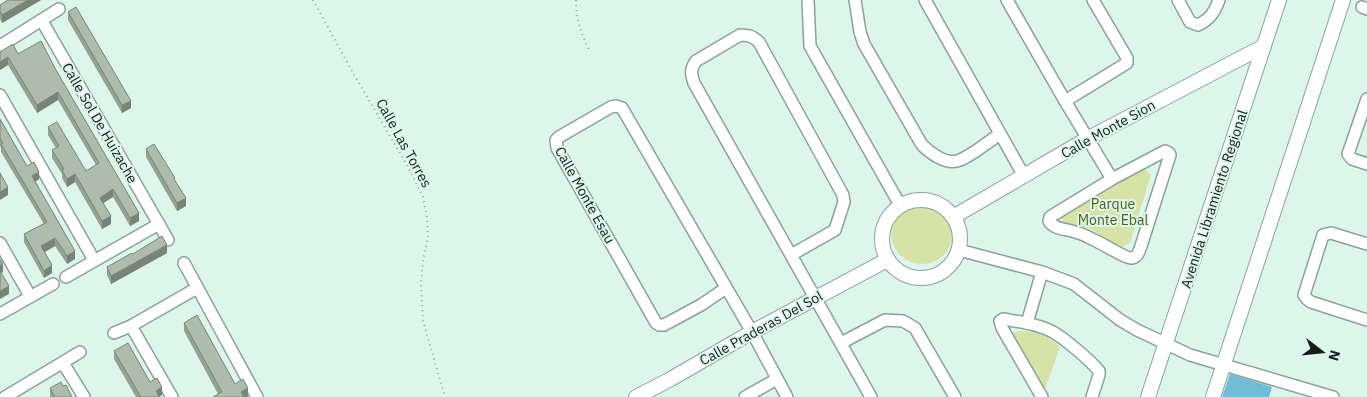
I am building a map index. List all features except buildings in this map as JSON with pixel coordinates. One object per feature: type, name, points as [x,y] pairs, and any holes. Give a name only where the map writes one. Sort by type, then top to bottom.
[{"type":"street","points":[[808,0],[810,46],[900,205]]},
{"type":"street","points":[[855,0],[860,32],[864,44],[922,145],[932,155],[955,162],[1000,134]]},
{"type":"street","points":[[925,0],[1024,176]]},
{"type":"street","points":[[1007,0],[1112,179]]},
{"type":"street","points":[[1065,101],[1127,63],[1127,58],[1093,0]]},
{"type":"street","points":[[1178,0],[1190,22],[1198,25],[1211,17],[1219,0]]},
{"type":"street","name":"Avenida Libramiento Regional","points":[[1148,397],[1279,0]]},
{"type":"street","points":[[1213,397],[1343,0]]},
{"type":"street","points":[[0,46],[59,10]]},
{"type":"street","name":"Calle Sol De Huizache","points":[[42,21],[168,240]]},
{"type":"street","points":[[790,254],[835,230],[844,202],[843,195],[759,42],[753,36],[740,35],[696,61],[691,68],[694,83],[790,254],[841,343],[871,397]]},
{"type":"street","name":"Calle Monte Sion","points":[[953,217],[1088,139],[1264,46]]},
{"type":"street","points":[[0,95],[94,260]]},
{"type":"street","points":[[1367,99],[1348,154],[1352,159],[1367,164]]},
{"type":"street","name":"Calle Monte Esau","points":[[726,288],[664,324],[656,323],[557,148],[556,140],[611,107],[622,108],[752,332],[787,397]]},
{"type":"street","points":[[1165,151],[1169,153],[1141,246],[1137,256],[1134,258],[1128,258],[1074,232],[1057,228],[1051,225],[1049,221],[1050,217],[1112,179],[1165,151]]},
{"type":"street","points":[[915,199],[928,200],[940,204],[953,217],[958,224],[959,250],[953,262],[944,271],[932,277],[919,279],[906,276],[895,270],[887,260],[882,248],[881,235],[884,222],[900,205],[915,199]]},
{"type":"street","points":[[66,277],[158,224]]},
{"type":"street","points":[[1367,244],[1331,233],[1323,235],[1304,295],[1310,302],[1367,320]]},
{"type":"street","points":[[0,243],[30,296]]},
{"type":"street","points":[[959,250],[1042,272],[1074,284],[1120,320],[1200,358],[1333,397]]},
{"type":"street","name":"Calle Praderas Del Sol","points":[[636,397],[887,260]]},
{"type":"street","points":[[184,263],[257,397]]},
{"type":"street","points":[[1027,323],[1042,272]]},
{"type":"street","points":[[0,314],[52,284]]},
{"type":"street","points":[[114,333],[131,326],[197,288]]},
{"type":"street","points":[[1042,397],[1002,328],[1000,321],[1003,319],[1027,323],[1054,332],[1065,341],[1098,370],[1099,375],[1092,397]]},
{"type":"street","points":[[841,343],[885,320],[903,321],[915,328],[954,397]]},
{"type":"street","points":[[131,326],[172,397]]},
{"type":"street","points":[[5,397],[80,352]]},
{"type":"street","points":[[63,363],[84,397]]},
{"type":"street","points":[[745,397],[777,379]]},
{"type":"path","name":"Calle Las Torres","points":[[312,0],[408,166],[423,197],[428,231],[421,284],[423,320],[445,397]]},
{"type":"path","points":[[576,0],[576,11],[581,34],[590,50]]},
{"type":"green space","name":"Parque Monte Ebal","points":[[1142,166],[1151,175],[1130,243],[1119,249],[1092,229],[1063,222],[1060,214]]},
{"type":"green space","points":[[916,202],[928,202],[944,211],[951,221],[953,233],[951,245],[944,255],[928,264],[916,264],[905,259],[896,250],[891,239],[891,227],[896,216],[905,207]]},
{"type":"green space","points":[[1020,331],[1042,334],[1060,347],[1045,389],[1012,333]]},
{"type":"water","points":[[1230,374],[1272,387],[1269,397],[1222,397]]}]
